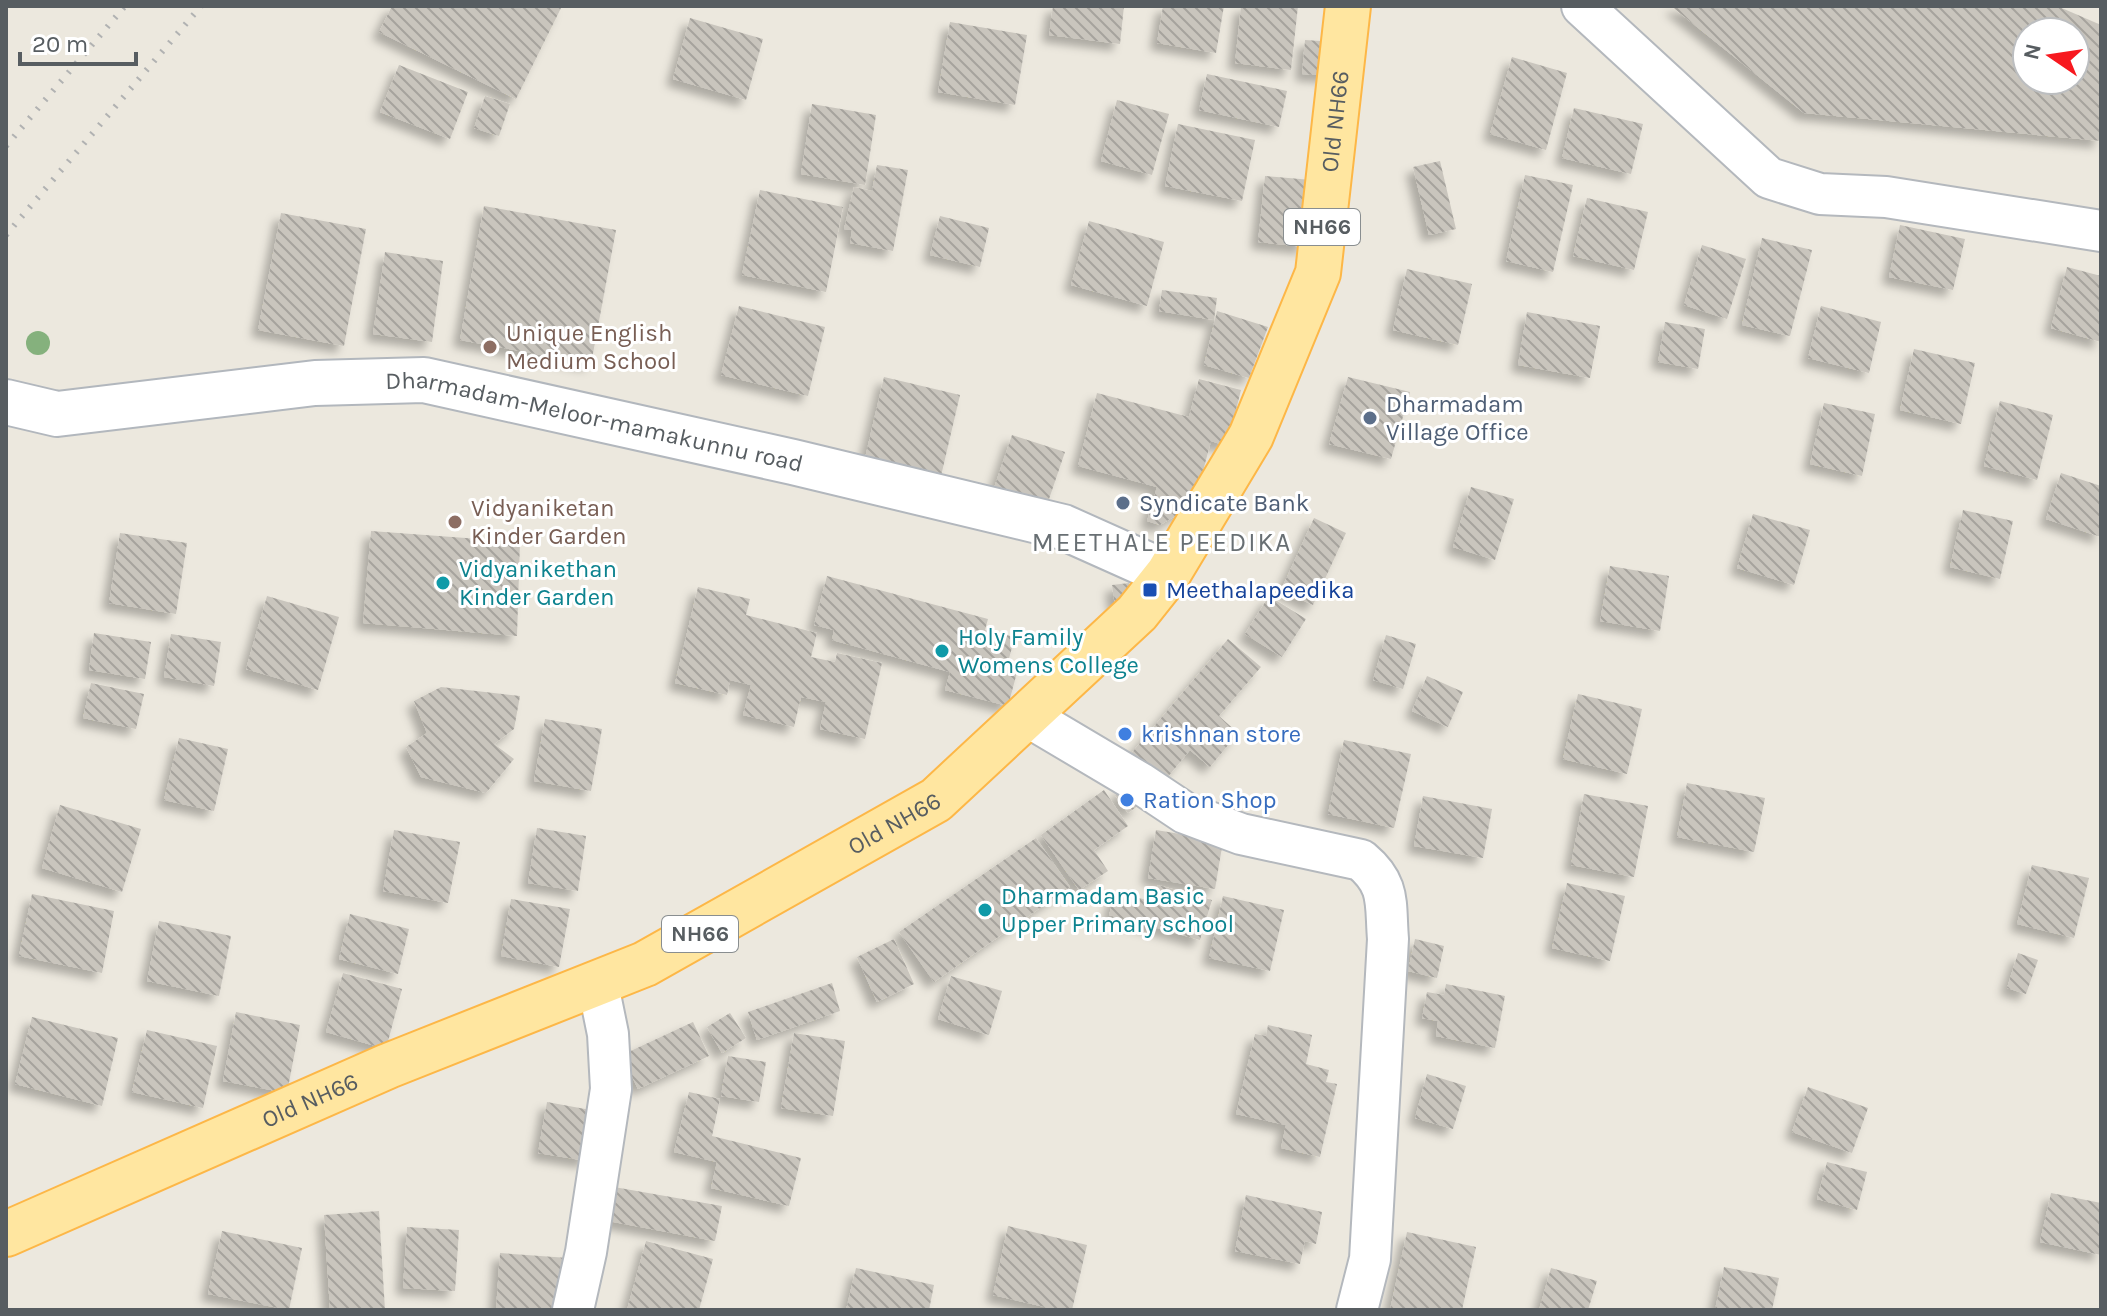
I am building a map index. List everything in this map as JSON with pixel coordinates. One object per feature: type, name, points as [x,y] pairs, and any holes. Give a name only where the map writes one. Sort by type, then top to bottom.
[{"type":"main road","name":"Old NH66","points":[[6,1234],[388,1066],[645,964],[936,800],[1137,613],[1168,574],[1251,436],[1318,273],[1348,6]]},
{"type":"main road","name":"Dharmadam-Meloor-mamakunnu road","points":[[6,402],[57,414],[315,383],[424,380],[793,462],[1063,527],[1168,574]]},
{"type":"street","points":[[1582,6],[1769,178],[1820,194],[1886,197],[2101,231]]},
{"type":"street","points":[[1027,716],[1185,813],[1241,834],[1361,860],[1376,873],[1384,891],[1388,939],[1370,1259],[1357,1310]]},
{"type":"street","points":[[573,1310],[586,1252],[611,1089],[608,1034],[598,985]]},
{"type":"building","points":[[392,6],[562,6],[516,99],[379,32]]},
{"type":"building","points":[[1053,6],[1124,6],[1120,44],[1049,35]]},
{"type":"building","points":[[1163,6],[1224,6],[1216,53],[1157,43]]},
{"type":"building","points":[[1241,6],[1298,6],[1291,70],[1235,63]]},
{"type":"building","points":[[1671,6],[2057,6],[2080,16],[2011,16],[2011,96],[2091,96],[2091,21],[2101,25],[2101,141],[1804,113]]},
{"type":"building","points":[[690,18],[763,39],[746,100],[673,79]]},
{"type":"building","points":[[950,22],[1027,35],[1015,105],[938,92]]},
{"type":"building","points":[[1305,40],[1336,42],[1333,76],[1302,74]]},
{"type":"building","points":[[1512,57],[1567,73],[1546,150],[1490,134]]},
{"type":"building","points":[[399,65],[468,92],[450,139],[380,112]]},
{"type":"building","points":[[1207,74],[1287,91],[1279,127],[1199,110]]},
{"type":"building","points":[[485,96],[510,104],[499,136],[474,128]]},
{"type":"building","points":[[1117,100],[1169,114],[1152,175],[1101,161]]},
{"type":"building","points":[[812,104],[876,115],[865,185],[801,174]]},
{"type":"building","points":[[1574,108],[1643,124],[1631,174],[1562,158]]},
{"type":"building","points":[[1178,124],[1255,140],[1242,201],[1165,186]]},
{"type":"building","points":[[1440,161],[1456,229],[1429,235],[1413,167]]},
{"type":"building","points":[[877,165],[908,170],[893,251],[850,243],[852,230],[844,229],[854,187],[872,191]]},
{"type":"building","points":[[1525,175],[1573,185],[1553,272],[1506,261]]},
{"type":"building","points":[[1265,176],[1312,180],[1305,247],[1258,242]]},
{"type":"building","points":[[760,190],[843,207],[826,292],[742,275]]},
{"type":"building","points":[[1587,198],[1648,212],[1634,270],[1573,256]]},
{"type":"building","name":"Unique English Medium School","points":[[484,206],[616,230],[591,364],[460,340]]},
{"type":"building","points":[[281,213],[366,229],[344,346],[258,330]]},
{"type":"building","points":[[940,216],[989,228],[980,267],[930,255]]},
{"type":"building","points":[[1089,221],[1164,242],[1147,306],[1071,285]]},
{"type":"building","points":[[1900,225],[1965,239],[1953,290],[1889,277]]},
{"type":"building","points":[[1762,238],[1812,250],[1790,336],[1742,325]]},
{"type":"building","points":[[1702,245],[1746,259],[1727,319],[1684,305]]},
{"type":"building","points":[[385,252],[443,261],[432,342],[373,334]]},
{"type":"building","points":[[2067,267],[2101,276],[2101,342],[2051,328]]},
{"type":"building","points":[[1407,269],[1472,284],[1458,345],[1393,330]]},
{"type":"building","points":[[1162,290],[1217,298],[1214,320],[1159,311]]},
{"type":"building","points":[[739,306],[825,327],[808,396],[721,375]]},
{"type":"building","points":[[1821,306],[1881,322],[1869,373],[1808,358]]},
{"type":"building","points":[[1217,311],[1268,327],[1249,378],[1204,365]]},
{"type":"building","points":[[1527,312],[1600,326],[1590,378],[1518,365]]},
{"type":"building","points":[[1665,322],[1705,329],[1698,369],[1658,362]]},
{"type":"building","points":[[1914,349],[1975,363],[1961,424],[1900,410]]},
{"type":"building","points":[[884,377],[960,395],[941,476],[865,458]]},
{"type":"building","name":"Dharmadam Village Office","points":[[1348,377],[1410,392],[1391,459],[1329,444]]},
{"type":"building","points":[[1199,379],[1241,390],[1227,446],[1211,441],[1194,505],[1160,525],[1147,521],[1157,487],[1078,466],[1097,393],[1189,417]]},
{"type":"building","points":[[2000,401],[2053,415],[2037,480],[1984,466]]},
{"type":"building","points":[[1824,403],[1875,414],[1862,476],[1810,464]]},
{"type":"building","points":[[1012,435],[1065,452],[1047,505],[994,488]]},
{"type":"building","points":[[2061,473],[2101,486],[2101,537],[2046,519]]},
{"type":"building","points":[[1471,487],[1514,499],[1495,560],[1453,547]]},
{"type":"building","points":[[1963,510],[2013,521],[2000,579],[1950,567]]},
{"type":"building","points":[[1753,514],[1810,530],[1794,585],[1737,568]]},
{"type":"building","points":[[1314,518],[1346,533],[1313,605],[1281,590]]},
{"type":"building","name":"Vidyanikethan Kinder Garden","points":[[371,531],[520,542],[517,636],[363,623]]},
{"type":"building","points":[[120,533],[187,543],[176,614],[109,603]]},
{"type":"building","points":[[1610,566],[1669,576],[1660,631],[1600,621]]},
{"type":"building","name":"Holy Family Womens College","points":[[827,576],[988,619],[985,630],[1015,637],[1008,662],[1019,665],[1008,706],[945,690],[950,672],[832,640],[834,630],[814,625]]},
{"type":"building","points":[[1129,583],[1132,603],[1115,607],[1112,585]]},
{"type":"building","points":[[698,587],[750,599],[746,615],[817,633],[811,657],[835,662],[837,653],[882,663],[865,739],[820,729],[826,702],[801,697],[794,727],[743,715],[751,685],[730,680],[727,695],[675,683]]},
{"type":"building","points":[[267,596],[339,617],[318,690],[246,669]]},
{"type":"building","points":[[1269,596],[1306,619],[1282,657],[1245,634]]},
{"type":"building","points":[[94,633],[151,642],[145,679],[89,670]]},
{"type":"building","points":[[171,634],[221,642],[214,686],[164,677]]},
{"type":"building","points":[[1386,635],[1416,644],[1403,689],[1373,680]]},
{"type":"building","points":[[1228,639],[1261,667],[1219,716],[1238,733],[1210,767],[1190,750],[1162,784],[1129,756]]},
{"type":"building","points":[[1427,676],[1463,692],[1448,727],[1412,711]]},
{"type":"building","points":[[91,683],[144,694],[136,729],[83,718]]},
{"type":"building","points":[[441,687],[520,696],[514,729],[494,744],[514,759],[486,793],[421,777],[406,747],[427,733],[414,701]]},
{"type":"building","points":[[1578,694],[1642,709],[1627,774],[1563,759]]},
{"type":"building","points":[[545,719],[602,729],[591,791],[534,781]]},
{"type":"building","points":[[179,738],[228,749],[214,811],[164,800]]},
{"type":"building","points":[[1344,740],[1411,754],[1394,828],[1328,814]]},
{"type":"building","points":[[1687,783],[1765,798],[1754,852],[1677,837]]},
{"type":"building","name":"Ration Shop","points":[[1127,786],[1139,805],[1128,813],[1115,795]]},
{"type":"building","points":[[1104,790],[1128,826],[1094,850],[1108,871],[1079,890],[1041,835]]},
{"type":"building","points":[[1584,794],[1648,806],[1634,877],[1571,865]]},
{"type":"building","points":[[1423,796],[1492,809],[1483,858],[1414,846]]},
{"type":"building","points":[[60,805],[141,829],[122,892],[42,868]]},
{"type":"building","points":[[537,828],[586,836],[578,891],[528,883]]},
{"type":"building","points":[[394,830],[460,842],[448,903],[383,891]]},
{"type":"building","points":[[1156,830],[1223,841],[1215,889],[1148,878]]},
{"type":"building","name":"Dharmadam Basic Upper Primary school","points":[[1036,838],[1070,887],[934,982],[899,932]]},
{"type":"building","points":[[2032,865],[2089,878],[2074,938],[2017,924]]},
{"type":"building","points":[[1567,883],[1625,896],[1610,961],[1552,948]]},
{"type":"building","points":[[1158,885],[1212,900],[1200,940],[1109,915],[1116,891],[1153,902]]},
{"type":"building","points":[[32,894],[114,911],[102,973],[19,956]]},
{"type":"building","points":[[1223,896],[1284,910],[1270,971],[1209,958]]},
{"type":"building","points":[[511,899],[570,909],[559,967],[501,956]]},
{"type":"building","points":[[350,914],[409,929],[398,974],[339,959]]},
{"type":"building","points":[[159,921],[231,936],[219,996],[147,981]]},
{"type":"building","points":[[894,939],[914,984],[877,1002],[857,957]]},
{"type":"building","points":[[1415,939],[1444,946],[1437,978],[1408,971]]},
{"type":"building","points":[[2018,953],[2038,960],[2026,994],[2007,988]]},
{"type":"building","points":[[343,973],[402,989],[386,1049],[326,1032]]},
{"type":"building","points":[[951,976],[1002,991],[989,1035],[938,1019]]},
{"type":"building","points":[[832,983],[840,1011],[757,1040],[748,1012]]},
{"type":"building","points":[[1446,984],[1505,996],[1495,1048],[1436,1036],[1438,1021],[1422,1018],[1427,992],[1444,995]]},
{"type":"building","points":[[236,1012],[300,1025],[287,1093],[223,1081]]},
{"type":"building","points":[[730,1013],[746,1038],[722,1053],[707,1027]]},
{"type":"building","points":[[32,1017],[118,1038],[102,1106],[15,1084]]},
{"type":"building","points":[[693,1022],[709,1056],[638,1089],[622,1055]]},
{"type":"building","points":[[1268,1025],[1312,1035],[1306,1064],[1329,1070],[1326,1082],[1337,1084],[1320,1157],[1281,1148],[1286,1125],[1236,1114],[1255,1034],[1266,1036]]},
{"type":"building","points":[[147,1030],[217,1046],[203,1108],[132,1092]]},
{"type":"building","points":[[794,1033],[845,1041],[833,1116],[781,1108]]},
{"type":"building","points":[[728,1056],[766,1062],[759,1102],[721,1096]]},
{"type":"building","points":[[1427,1074],[1466,1086],[1453,1129],[1415,1118]]},
{"type":"building","points":[[1808,1087],[1868,1108],[1852,1153],[1792,1132]]},
{"type":"building","points":[[689,1092],[720,1099],[712,1136],[801,1158],[789,1206],[711,1188],[717,1162],[674,1152]]},
{"type":"building","points":[[547,1102],[596,1111],[587,1161],[538,1153]]},
{"type":"building","points":[[1827,1162],[1867,1172],[1857,1210],[1817,1199]]},
{"type":"building","points":[[614,1187],[722,1206],[715,1241],[608,1221]]},
{"type":"building","points":[[2051,1193],[2101,1203],[2101,1255],[2040,1242]]},
{"type":"building","points":[[1246,1195],[1322,1212],[1316,1244],[1305,1241],[1300,1264],[1235,1251]]},
{"type":"building","points":[[379,1211],[385,1310],[330,1310],[324,1215]]},
{"type":"building","points":[[1008,1226],[1087,1245],[1072,1310],[1058,1310],[993,1295]]},
{"type":"building","points":[[407,1227],[459,1230],[455,1291],[403,1288]]},
{"type":"building","points":[[222,1231],[302,1248],[289,1310],[208,1294]]},
{"type":"building","points":[[1407,1232],[1476,1247],[1462,1310],[1390,1310]]},
{"type":"building","points":[[646,1241],[713,1259],[699,1310],[627,1310]]},
{"type":"building","points":[[500,1253],[568,1258],[564,1310],[496,1310]]},
{"type":"building","points":[[1724,1267],[1779,1278],[1772,1310],[1715,1310]]},
{"type":"building","points":[[856,1268],[934,1285],[929,1310],[846,1310]]},
{"type":"building","points":[[1551,1268],[1597,1281],[1588,1310],[1539,1310]]},
{"type":"railway","points":[[6,146],[125,6]]},
{"type":"railway","points":[[6,235],[201,6]]},
{"type":"place","name":"Unique English Medium School","points":[[490,347]]},
{"type":"place","name":"Dharmadam Village Office","points":[[1370,418]]},
{"type":"place","name":"Syndicate Bank","points":[[1123,503]]},
{"type":"place","name":"Vidyaniketan Kinder Garden","points":[[455,522]]},
{"type":"place","name":"Vidyanikethan Kinder Garden","points":[[443,583]]},
{"type":"place","name":"Meethalapeedika","points":[[1150,590]]},
{"type":"place","name":"Holy Family Womens College","points":[[942,651]]},
{"type":"place","name":"krishnan store","points":[[1125,734]]},
{"type":"place","name":"Ration Shop","points":[[1127,800]]},
{"type":"place","name":"Dharmadam Basic Upper Primary school","points":[[985,910]]},
{"type":"district","name":"MEETHALE PEEDIKA","points":[[1162,542]]}]
